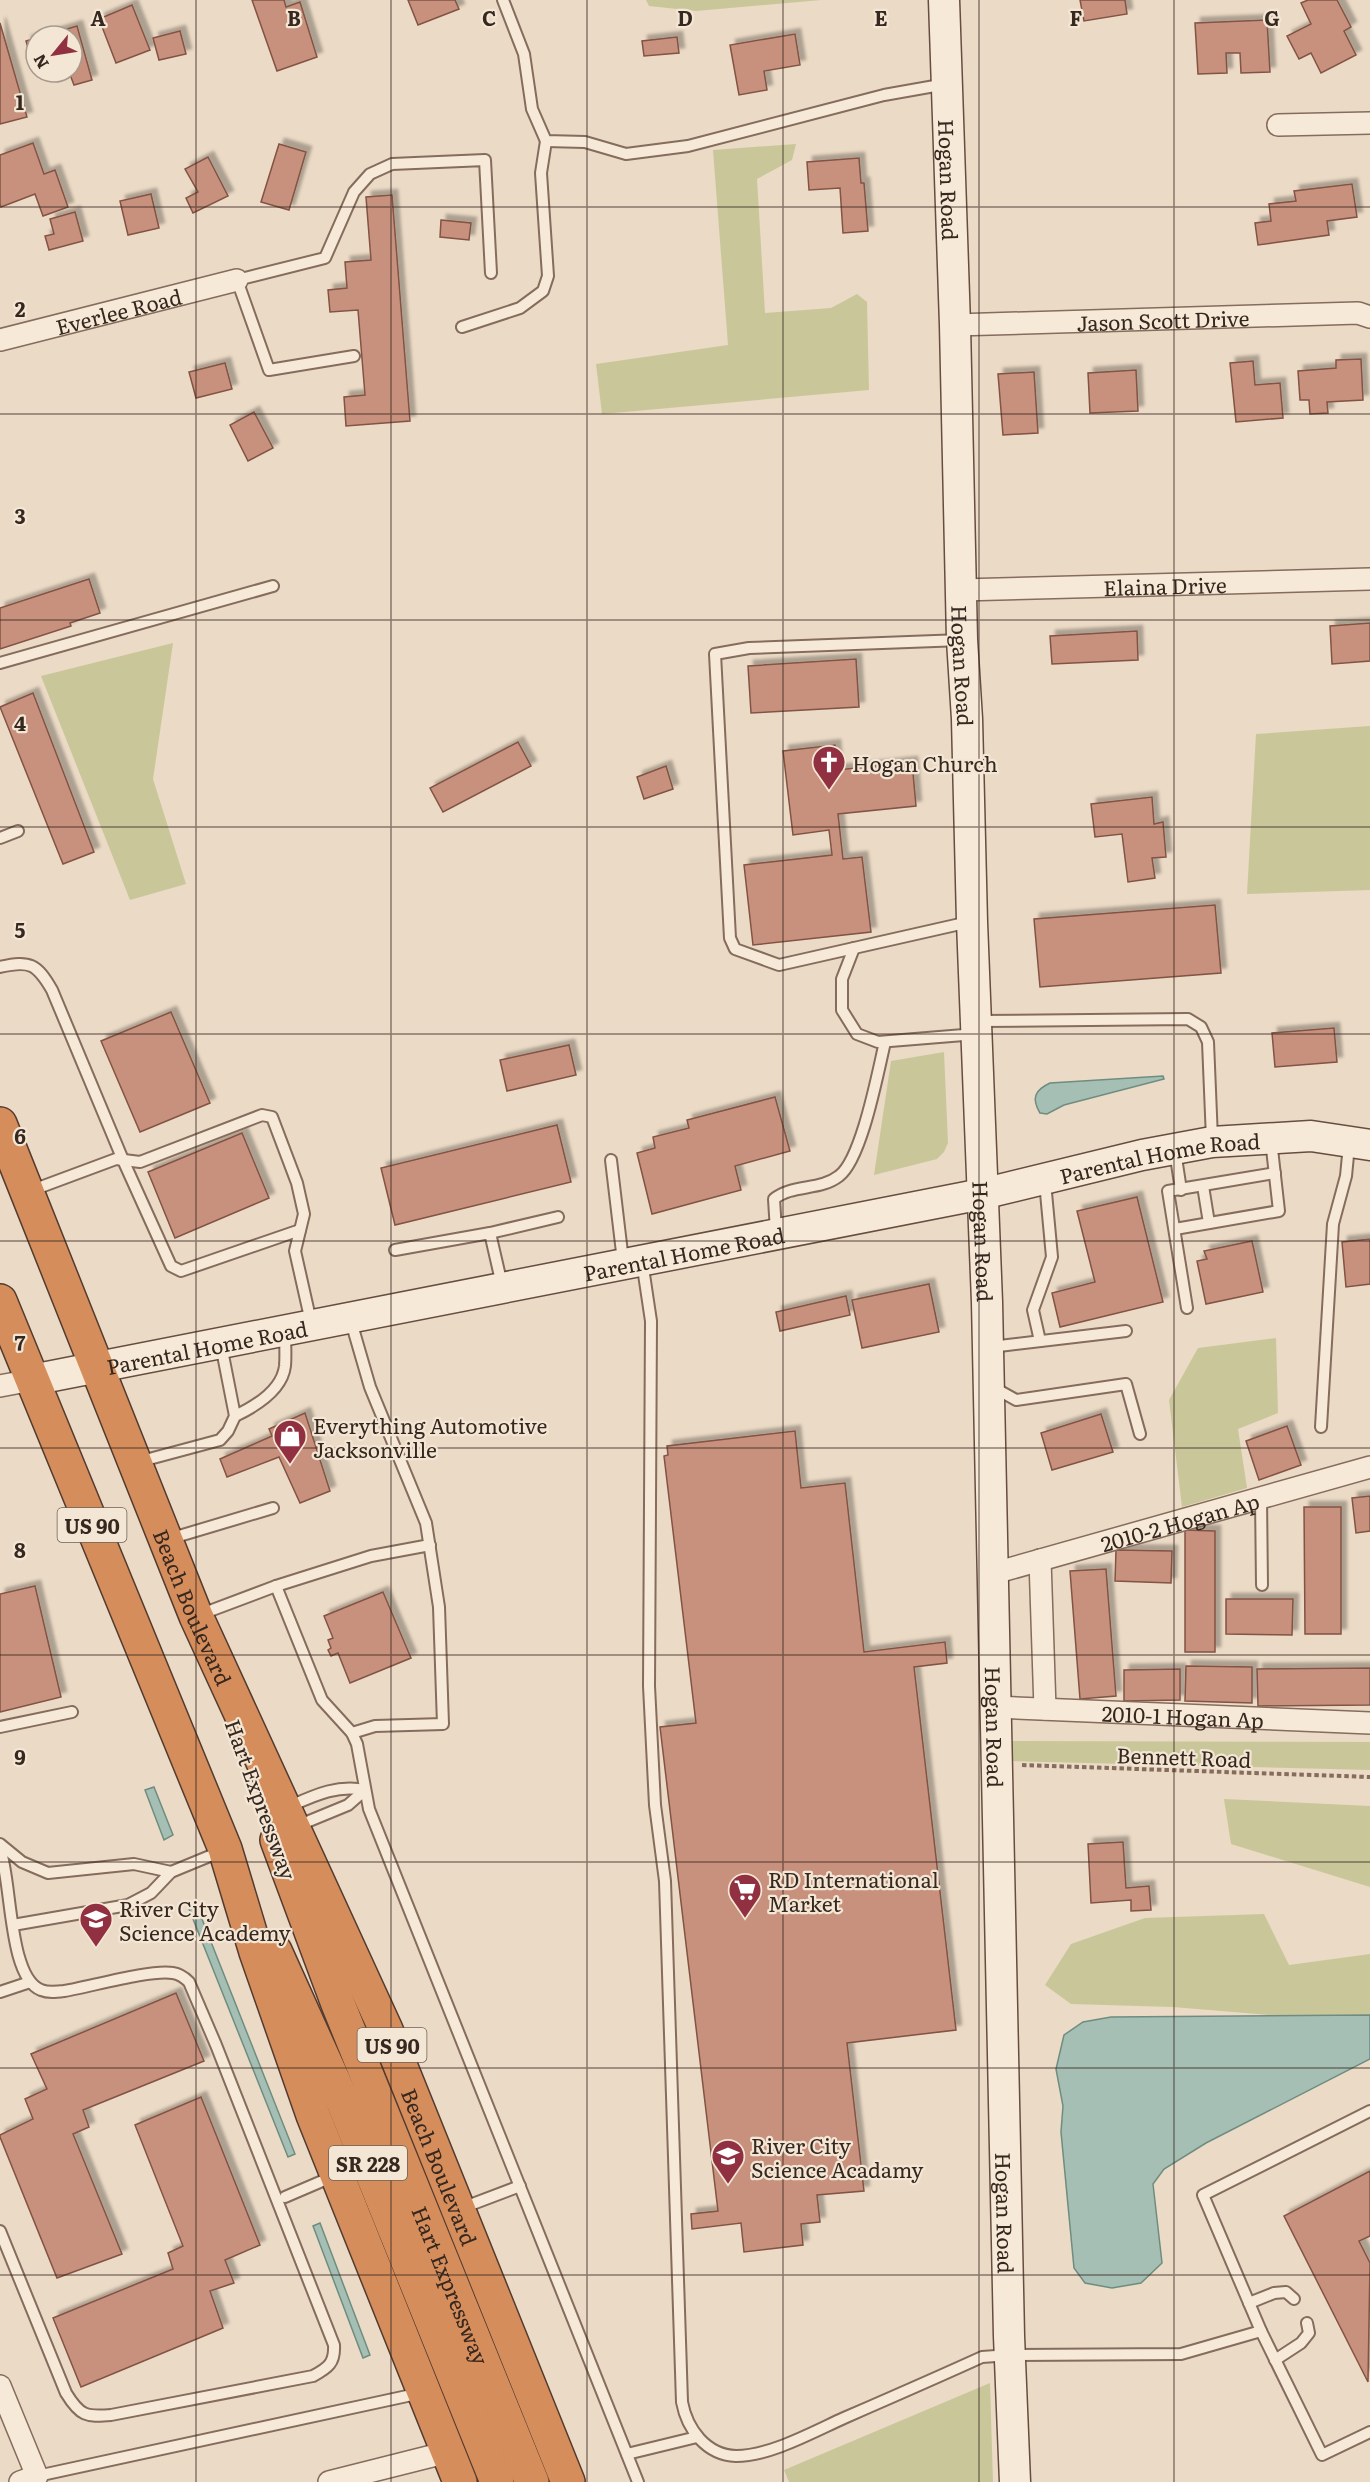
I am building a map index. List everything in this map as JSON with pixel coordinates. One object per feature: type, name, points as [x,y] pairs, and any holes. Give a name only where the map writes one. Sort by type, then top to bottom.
[{"type":"highway","name":"Beach Boulevard","points":[[0,1124],[196,1616],[386,2030],[568,2482]]},
{"type":"highway","name":"US 90","points":[[0,1301],[225,1850],[267,1985],[337,2175],[424,2392],[450,2467],[460,2482]]},
{"type":"highway","name":"Hart Expressway","points":[[196,1616],[323,1967],[532,2482]]},
{"type":"highway","name":"Hart Expressway","points":[[225,1850],[325,2059],[497,2482]]},
{"type":"main road","name":"Hogan Road","points":[[945,0],[962,640],[967,719],[988,1347],[1010,2355],[1015,2482]]},
{"type":"main road","name":"Parental Home Road","points":[[32,1380],[982,1194],[1142,1155],[1212,1142],[1311,1136],[1360,1143]]},
{"type":"street","points":[[1278,125],[1370,123]]},
{"type":"street","name":"Everlee Road","points":[[0,340],[237,280]]},
{"type":"street","name":"Jason Scott Drive","points":[[955,325],[1358,313],[1370,317]]},
{"type":"street","name":"Elaina Drive","points":[[961,590],[1370,579]]},
{"type":"street","name":"Parental Home Road","points":[[0,1386],[32,1380]]},
{"type":"street","name":"2010-2 Hogan Ap","points":[[992,1574],[1370,1467]]},
{"type":"street","points":[[1040,1560],[1045,1709]]},
{"type":"street","name":"2010-1 Hogan Ap","points":[[995,1707],[1370,1723]]},
{"type":"street","points":[[0,2386],[29,2479]]},
{"type":"street","points":[[330,2482],[450,2467]]},
{"type":"lane","points":[[462,327],[520,308],[543,291],[548,276],[541,173],[546,141],[532,109],[524,54],[503,0]]},
{"type":"lane","points":[[546,141],[585,142],[626,154],[688,146],[884,95],[947,84]]},
{"type":"lane","points":[[354,356],[269,370],[237,280],[325,258],[354,192],[370,174],[392,164],[484,160],[491,273]]},
{"type":"lane","points":[[0,663],[273,586]]},
{"type":"lane","points":[[962,640],[749,648],[715,654],[730,938],[735,949],[779,964],[972,922]]},
{"type":"lane","points":[[0,838],[18,831]]},
{"type":"lane","points":[[854,948],[842,979],[842,1010],[857,1034],[878,1042],[976,1027],[1188,1019],[1201,1027],[1208,1042],[1212,1142]]},
{"type":"lane","points":[[0,967],[21,962],[40,969],[52,990],[123,1160],[171,1266],[181,1271],[300,1230]]},
{"type":"lane","points":[[777,1234],[774,1198],[781,1193],[824,1184],[840,1176],[853,1154],[871,1103],[885,1042]]},
{"type":"lane","points":[[27,1193],[116,1160],[140,1162],[262,1115],[272,1117],[297,1183],[304,1214],[295,1251],[298,1328],[283,1374],[266,1397],[234,1416]]},
{"type":"lane","points":[[1175,1229],[1279,1211],[1271,1137]]},
{"type":"lane","points":[[1321,1427],[1333,1224],[1346,1176],[1360,1143]]},
{"type":"lane","points":[[1174,1149],[1181,1190]]},
{"type":"lane","points":[[611,1160],[632,1263],[651,1321],[649,1686],[655,1805],[665,1881],[682,2402],[685,2419],[697,2437],[713,2450],[735,2456],[765,2451],[804,2436],[982,2357],[1180,2354],[1261,2331]]},
{"type":"lane","points":[[1187,1308],[1168,1191],[1275,1173]]},
{"type":"lane","points":[[1040,1341],[1033,1310],[1052,1257],[1044,1179]]},
{"type":"lane","points":[[1203,1186],[1209,1223]]},
{"type":"lane","points":[[395,1250],[490,1233],[558,1216]]},
{"type":"lane","points":[[490,1233],[503,1288]]},
{"type":"lane","points":[[350,1318],[366,1376],[426,1523],[439,1608],[443,1724],[375,1726],[352,1733]]},
{"type":"lane","points":[[988,1347],[1126,1331]]},
{"type":"lane","points":[[135,1463],[219,1440],[228,1431],[234,1416],[220,1343]]},
{"type":"lane","points":[[988,1384],[1016,1400],[1126,1384],[1140,1434]]},
{"type":"lane","points":[[1261,1498],[1262,1585]]},
{"type":"lane","points":[[166,1540],[273,1508]]},
{"type":"lane","points":[[196,1616],[276,1586],[371,1556],[430,1545]]},
{"type":"lane","points":[[276,1586],[321,1700],[352,1733],[361,1758],[369,1809],[638,2482]]},
{"type":"lane","points":[[0,1727],[72,1712]]},
{"type":"lane","points":[[288,1818],[335,1789],[365,1790]]},
{"type":"lane","points":[[288,1818],[340,1809],[354,1801],[365,1790]]},
{"type":"lane","points":[[0,1844],[22,1862],[48,1873],[134,1864],[171,1872]]},
{"type":"lane","points":[[0,1849],[6,1871],[21,1968],[30,1982],[39,1990],[50,1993],[172,1973],[183,1976],[195,1994],[281,2199],[334,2345],[334,2358],[328,2368],[313,2376],[91,2417],[80,2412],[73,2404],[51,2358],[0,2230]]},
{"type":"lane","points":[[13,1925],[128,1905],[151,1893],[171,1872],[225,1850]]},
{"type":"lane","points":[[0,1992],[30,1982]]},
{"type":"lane","points":[[1370,2111],[1203,2195],[1261,2331],[1322,2455],[1370,2432]]},
{"type":"lane","points":[[281,2199],[337,2175]]},
{"type":"lane","points":[[459,2209],[520,2186]]},
{"type":"lane","points":[[1249,2302],[1274,2293],[1286,2292],[1294,2299]]},
{"type":"lane","points":[[1275,2360],[1301,2343],[1309,2333],[1307,2324]]},
{"type":"lane","points":[[29,2479],[424,2392]]},
{"type":"lane","points":[[627,2454],[697,2437]]},
{"type":"path","name":"Bennett Road","points":[[997,1764],[1370,1777]]},
{"type":"shaded area","points":[[646,0],[821,0],[696,11],[649,6]]},
{"type":"shaded area","points":[[796,144],[792,160],[757,179],[765,313],[831,308],[857,294],[867,302],[869,390],[602,414],[596,364],[728,345],[713,150]]},
{"type":"shaded area","points":[[173,643],[153,779],[186,884],[130,900],[41,676]]},
{"type":"shaded area","points":[[1370,726],[1370,890],[1247,894],[1256,734]]},
{"type":"shaded area","points":[[944,1052],[948,1143],[944,1152],[937,1159],[874,1175],[891,1061]]},
{"type":"shaded area","points":[[1163,1076],[1164,1079],[1064,1105],[1047,1114],[1040,1113],[1035,1099],[1038,1092],[1050,1083]]},
{"type":"shaded area","points":[[1276,1338],[1278,1413],[1238,1429],[1247,1488],[1182,1507],[1169,1400],[1198,1348]]},
{"type":"shaded area","points":[[1010,1741],[1370,1742],[1370,1770],[1011,1761]]},
{"type":"shaded area","points":[[154,1787],[173,1835],[164,1840],[145,1790]]},
{"type":"shaded area","points":[[1224,1799],[1370,1806],[1370,1887],[1231,1844]]},
{"type":"shaded area","points":[[196,1904],[295,2154],[288,2157],[189,1909]]},
{"type":"shaded area","points":[[1264,1914],[1289,1965],[1370,1954],[1370,2015],[1281,2016],[1173,2007],[1071,2004],[1045,1985],[1071,1944],[1145,1918]]},
{"type":"shaded area","points":[[1370,2015],[1370,2059],[1206,2143],[1164,2169],[1153,2184],[1162,2263],[1141,2283],[1112,2288],[1085,2283],[1074,2268],[1061,2132],[1063,2106],[1056,2069],[1064,2035],[1083,2022],[1111,2017]]},
{"type":"shaded area","points":[[320,2223],[370,2355],[363,2358],[313,2226]]},
{"type":"shaded area","points":[[990,2383],[993,2482],[789,2482],[784,2470]]},
{"type":"building","points":[[252,0],[284,0],[286,7],[300,2],[317,57],[277,71]]},
{"type":"building","points":[[408,0],[455,0],[459,9],[418,25]]},
{"type":"building","points":[[1080,0],[1125,0],[1127,14],[1084,21]]},
{"type":"building","points":[[1308,0],[1337,0],[1351,27],[1344,31],[1356,55],[1321,73],[1311,53],[1299,59],[1287,36],[1311,24],[1301,3]]},
{"type":"building","points":[[132,5],[150,50],[116,63],[99,19]]},
{"type":"building","points":[[1267,20],[1270,72],[1241,73],[1240,53],[1226,53],[1227,73],[1198,74],[1195,23]]},
{"type":"building","points":[[0,23],[27,117],[0,124]]},
{"type":"building","points":[[180,31],[186,54],[159,60],[153,38]]},
{"type":"building","points":[[795,34],[800,65],[764,71],[767,90],[739,95],[730,45]]},
{"type":"building","points":[[677,37],[679,53],[644,56],[642,41]]},
{"type":"building","points":[[84,51],[92,80],[84,82]]},
{"type":"building","points":[[33,143],[44,174],[55,170],[68,207],[43,216],[35,194],[1,207],[0,204],[0,155]]},
{"type":"building","points":[[279,144],[306,152],[289,210],[261,202]]},
{"type":"building","points":[[208,157],[228,196],[193,213],[186,198],[198,192],[185,169]]},
{"type":"building","points":[[859,158],[861,183],[864,183],[868,231],[843,233],[840,188],[809,190],[807,162]]},
{"type":"building","points":[[1352,184],[1357,217],[1327,221],[1329,235],[1258,245],[1255,223],[1271,221],[1269,204],[1296,201],[1294,191]]},
{"type":"building","points":[[151,194],[159,228],[128,235],[120,201]]},
{"type":"building","points":[[392,195],[410,421],[346,426],[344,397],[365,395],[358,310],[330,312],[328,290],[347,288],[345,262],[371,260],[366,197]]},
{"type":"building","points":[[75,212],[83,241],[49,250],[45,236],[54,234],[50,219]]},
{"type":"building","points":[[441,220],[471,223],[469,240],[440,237]]},
{"type":"building","points":[[1361,359],[1363,400],[1327,402],[1328,413],[1310,414],[1309,400],[1300,400],[1298,371],[1336,368],[1336,360]]},
{"type":"building","points":[[1253,361],[1255,385],[1280,383],[1283,418],[1236,422],[1230,363]]},
{"type":"building","points":[[225,363],[232,389],[196,398],[189,372]]},
{"type":"building","points":[[1136,370],[1138,411],[1090,413],[1088,373]]},
{"type":"building","points":[[1034,372],[1038,433],[1003,435],[998,374]]},
{"type":"building","points":[[254,412],[273,448],[248,461],[230,425]]},
{"type":"building","points":[[89,579],[100,613],[70,623],[71,626],[0,649],[0,608]]},
{"type":"building","points":[[1370,623],[1370,661],[1332,664],[1330,626]]},
{"type":"building","points":[[1137,631],[1138,660],[1052,664],[1050,636]]},
{"type":"building","points":[[856,659],[859,707],[751,713],[748,666]]},
{"type":"building","points":[[33,693],[94,852],[63,864],[0,707]]},
{"type":"building","points":[[518,742],[531,766],[443,812],[430,788]]},
{"type":"building","points":[[835,745],[837,770],[912,762],[916,806],[838,814],[843,859],[862,857],[871,932],[753,945],[744,865],[832,855],[829,830],[793,835],[783,751]]},
{"type":"building","points":[[666,766],[673,789],[644,799],[637,777]]},
{"type":"building","points":[[1152,797],[1154,824],[1163,822],[1166,857],[1152,858],[1155,878],[1128,882],[1122,834],[1095,837],[1091,804]]},
{"type":"building","points":[[1215,905],[1221,973],[1040,987],[1034,919]]},
{"type":"building","points":[[171,1012],[210,1103],[140,1132],[101,1041]]},
{"type":"building","points":[[1334,1028],[1337,1062],[1275,1067],[1272,1033]]},
{"type":"building","points":[[569,1045],[576,1075],[507,1091],[500,1060]]},
{"type":"building","points":[[775,1097],[790,1151],[735,1166],[741,1190],[652,1214],[637,1153],[655,1148],[653,1137],[689,1128],[687,1120]]},
{"type":"building","points":[[557,1125],[571,1182],[395,1225],[381,1168]]},
{"type":"building","points":[[242,1133],[269,1198],[175,1238],[148,1172]]},
{"type":"building","points":[[1137,1197],[1163,1302],[1060,1327],[1052,1293],[1095,1282],[1077,1211]]},
{"type":"building","points":[[1370,1239],[1370,1284],[1346,1287],[1342,1242]]},
{"type":"building","points":[[1252,1241],[1263,1292],[1206,1304],[1197,1261],[1207,1259],[1204,1251]]},
{"type":"building","points":[[929,1284],[939,1332],[862,1348],[852,1300]]},
{"type":"building","points":[[846,1296],[850,1315],[780,1331],[776,1312]]},
{"type":"building","points":[[305,1413],[330,1491],[300,1503],[279,1457],[227,1477],[220,1459],[272,1436],[269,1429]]},
{"type":"building","points":[[1101,1414],[1113,1452],[1052,1470],[1041,1433]]},
{"type":"building","points":[[1287,1426],[1301,1465],[1259,1480],[1246,1441]]},
{"type":"building","points":[[795,1431],[801,1488],[845,1483],[864,1652],[945,1642],[947,1663],[914,1667],[956,2030],[847,2043],[864,2191],[817,2195],[820,2222],[801,2224],[803,2245],[744,2252],[741,2223],[692,2229],[691,2214],[718,2211],[660,1727],[696,1723],[664,1456],[668,1455],[667,1446]]},
{"type":"building","points":[[1370,1496],[1370,1531],[1356,1533],[1352,1498]]},
{"type":"building","points":[[1304,1507],[1341,1507],[1341,1634],[1305,1634]]},
{"type":"building","points":[[1185,1530],[1215,1531],[1215,1652],[1185,1652]]},
{"type":"building","points":[[1116,1550],[1172,1551],[1171,1583],[1115,1581]]},
{"type":"building","points":[[1106,1569],[1116,1696],[1080,1699],[1070,1571]]},
{"type":"building","points":[[35,1586],[61,1697],[0,1712],[0,1594]]},
{"type":"building","points":[[383,1592],[411,1658],[350,1683],[338,1653],[331,1656],[328,1650],[331,1648],[328,1640],[333,1638],[324,1616]]},
{"type":"building","points":[[1226,1599],[1293,1599],[1292,1635],[1226,1634]]},
{"type":"building","points":[[1186,1666],[1252,1667],[1252,1703],[1185,1701]]},
{"type":"building","points":[[1370,1668],[1370,1705],[1258,1706],[1257,1669]]},
{"type":"building","points":[[1180,1669],[1180,1700],[1124,1701],[1124,1670]]},
{"type":"building","points":[[1123,1842],[1126,1888],[1149,1886],[1151,1910],[1131,1911],[1131,1900],[1091,1903],[1088,1844]]},
{"type":"building","points":[[176,1993],[204,2061],[83,2110],[89,2127],[73,2134],[122,2254],[57,2278],[0,2137],[33,2119],[25,2099],[47,2089],[31,2054]]},
{"type":"building","points":[[201,2097],[260,2245],[225,2260],[234,2283],[210,2291],[223,2328],[81,2387],[53,2318],[173,2269],[168,2253],[183,2246],[135,2125]]},
{"type":"building","points":[[1370,2171],[1370,2236],[1359,2241],[1370,2263],[1368,2382],[1284,2216]]},
{"type":"place","name":"Hogan Church","points":[[829,791]]},
{"type":"place","name":"Everything Automotive Jacksonville","points":[[290,1465]]},
{"type":"place","name":"RD International Market","points":[[745,1919]]},
{"type":"place","name":"River City Science Academy","points":[[96,1948]]},
{"type":"place","name":"River City Science Acadamy","points":[[728,2185]]}]
